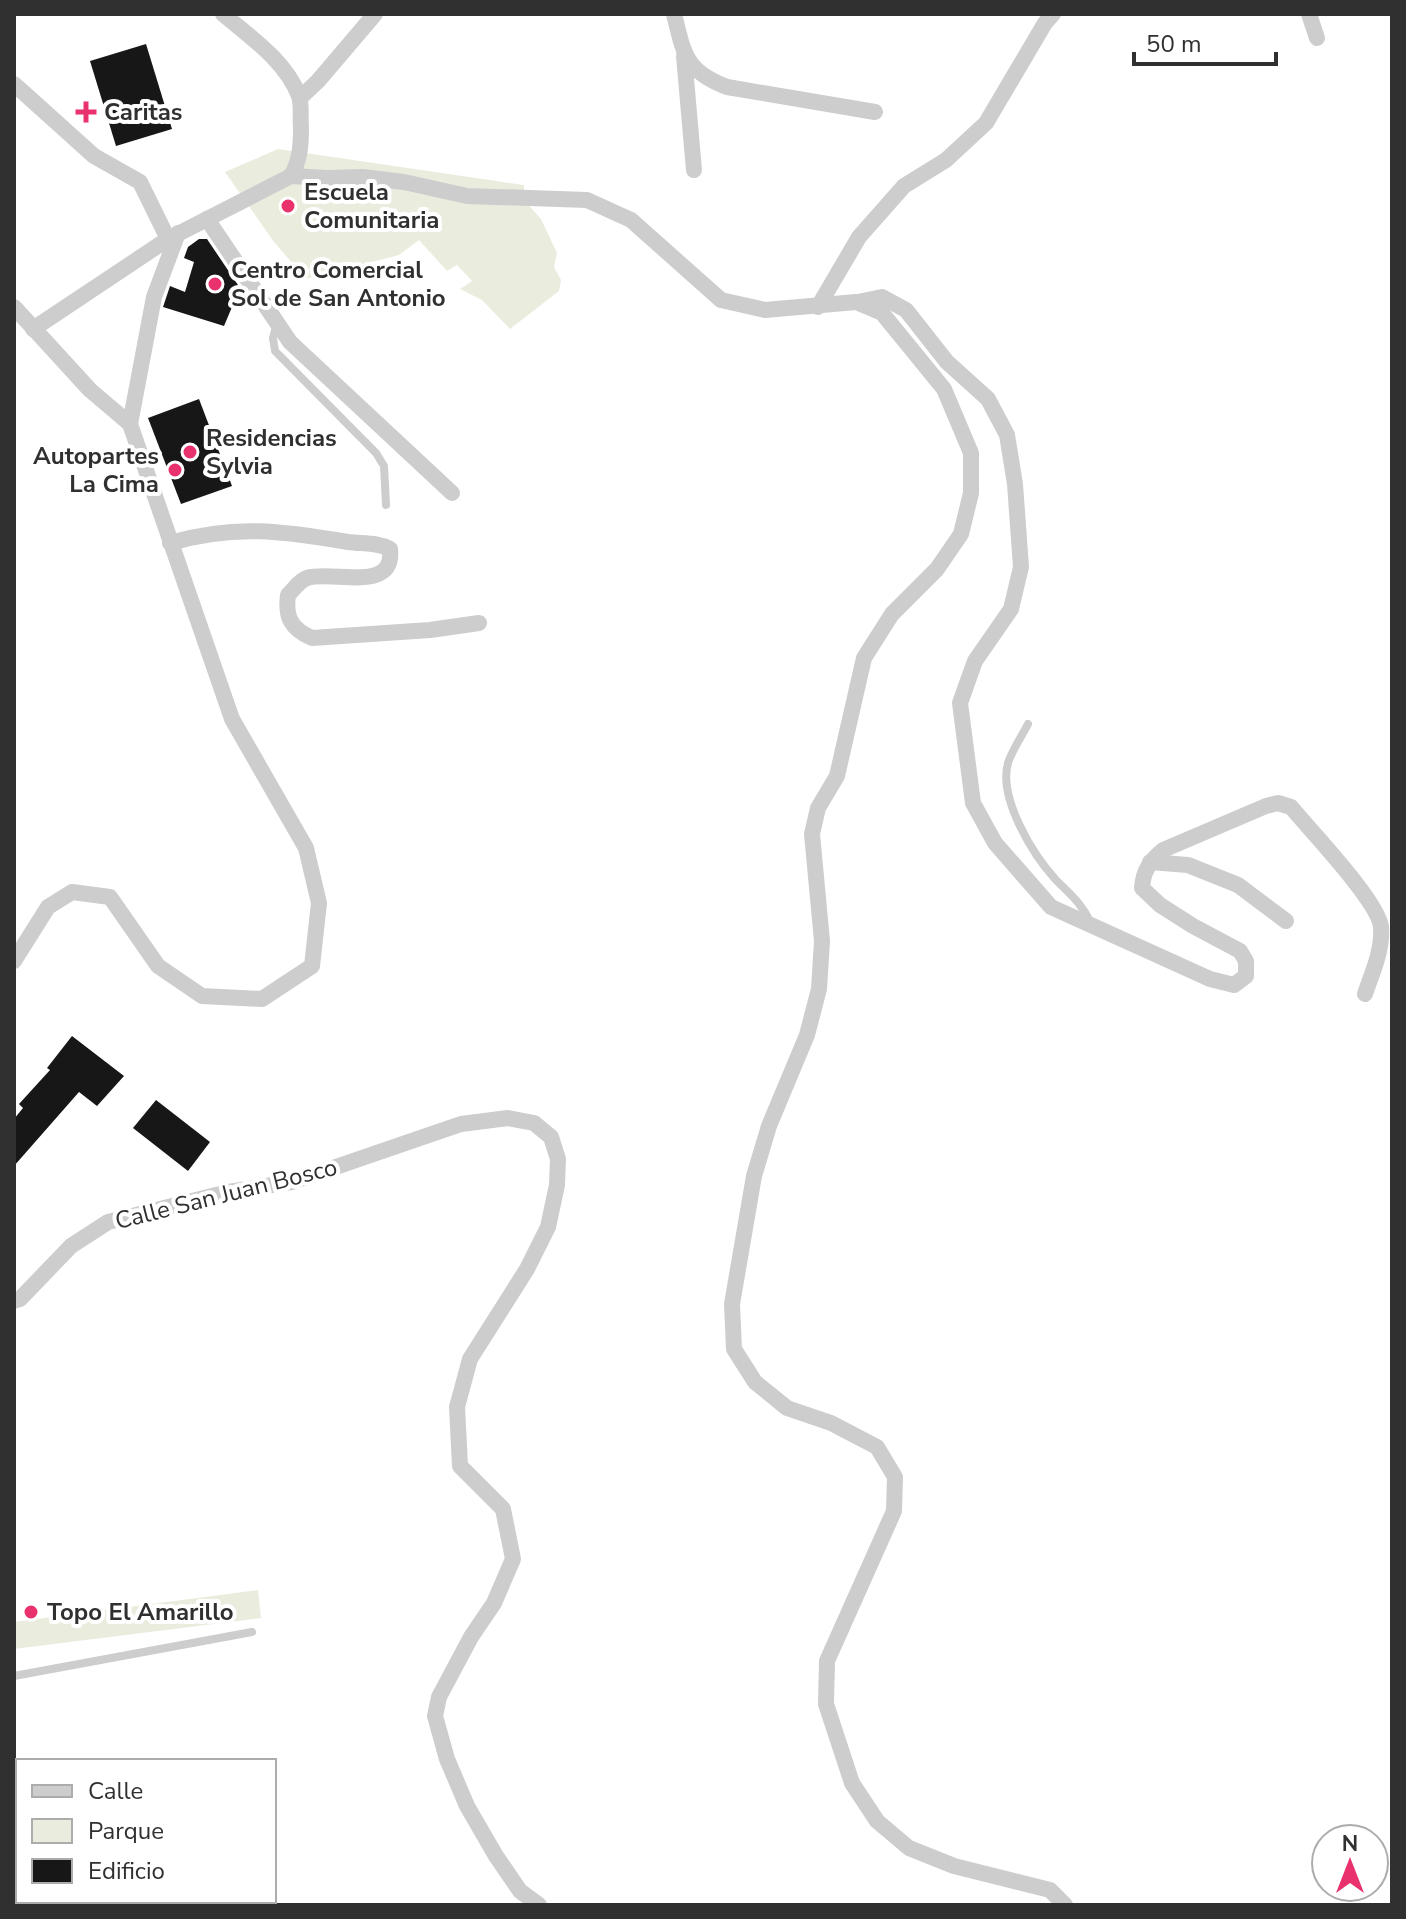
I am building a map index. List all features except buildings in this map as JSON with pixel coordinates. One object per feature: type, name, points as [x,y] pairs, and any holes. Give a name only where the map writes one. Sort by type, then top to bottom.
[{"type":"street","points":[[223,14],[269,53],[300,98],[301,140],[298,164],[291,176]]},
{"type":"street","points":[[300,98],[375,14]]},
{"type":"street","points":[[674,14],[684,56],[694,170]]},
{"type":"street","points":[[818,307],[859,237],[904,186],[946,160],[986,123],[1053,14]]},
{"type":"street","points":[[1309,14],[1317,38]]},
{"type":"street","points":[[684,56],[707,80],[727,87],[875,112]]},
{"type":"street","points":[[14,84],[94,156],[140,182],[173,236],[154,297],[130,424],[232,719],[306,848],[319,903],[312,966],[262,999],[202,996],[158,966],[110,897],[72,892],[48,907],[14,961]]},
{"type":"street","points":[[33,329],[173,236],[291,176],[363,177],[404,182],[467,196],[587,200],[631,220],[721,300],[765,310],[818,307],[882,297],[906,310],[947,362],[988,399],[1007,435],[1015,484],[1021,567],[1011,609],[975,661],[960,703],[973,803],[995,843],[1051,907],[1210,979],[1234,985],[1246,976],[1246,961],[1240,951],[1160,905],[1142,888],[1142,877],[1150,862],[1163,850],[1266,806],[1278,803],[1291,807],[1365,896],[1381,923],[1381,942],[1365,994]]},
{"type":"street","points":[[207,219],[290,342],[452,493]]},
{"type":"street","points":[[856,302],[882,313],[944,389],[971,453],[971,493],[961,534],[937,569],[892,614],[864,658],[837,776],[818,808],[812,834],[822,941],[819,989],[807,1035],[769,1126],[754,1176],[732,1304],[734,1349],[755,1382],[787,1408],[831,1423],[877,1447],[895,1477],[894,1511],[827,1661],[826,1704],[852,1783],[877,1821],[909,1848],[954,1866],[1050,1890],[1065,1905]]},
{"type":"street","points":[[14,307],[90,390],[130,424]]},
{"type":"street","points":[[170,543],[201,534],[281,530],[359,544],[381,544],[390,549],[388,568],[378,575],[307,578],[288,595],[286,611],[290,623],[299,633],[312,638],[430,630],[479,623]]},
{"type":"street","points":[[1150,862],[1188,865],[1238,885],[1286,921]]},
{"type":"street","name":"Calle San Juan Bosco","points":[[14,1301],[20,1299],[71,1246],[108,1222],[228,1192],[292,1182],[461,1124],[508,1118],[534,1123],[551,1137],[558,1159],[557,1185],[548,1227],[527,1269],[470,1359],[457,1407],[460,1466],[503,1509],[513,1559],[494,1603],[471,1637],[439,1697],[435,1716],[447,1759],[467,1806],[520,1891],[539,1905]]},
{"type":"lane","points":[[277,322],[273,338],[275,351],[376,453],[384,466],[386,505]]},
{"type":"lane","points":[[1028,724],[1007,764],[1009,793],[1018,827],[1055,879],[1081,903],[1093,928]]},
{"type":"lane","points":[[14,1676],[252,1632]]},
{"type":"green space","points":[[278,149],[524,185],[524,200],[541,219],[557,253],[554,267],[561,280],[559,291],[510,329],[482,300],[460,289],[472,281],[457,265],[447,271],[419,240],[399,255],[306,279],[274,242],[225,172]]},
{"type":"green space","points":[[258,1590],[261,1618],[14,1649],[14,1622]]},
{"type":"place","name":"Caritas","points":[[86,112]]},
{"type":"place","name":"Escuela Comunitaria","points":[[288,206]]},
{"type":"place","name":"Centro Comercial Sol de San Antonio","points":[[215,284]]},
{"type":"place","name":"Residencias Sylvia","points":[[190,452]]},
{"type":"place","name":"Autopartes La Cima","points":[[175,470]]},
{"type":"place","name":"Topo El Amarillo","points":[[31,1612]]}]
